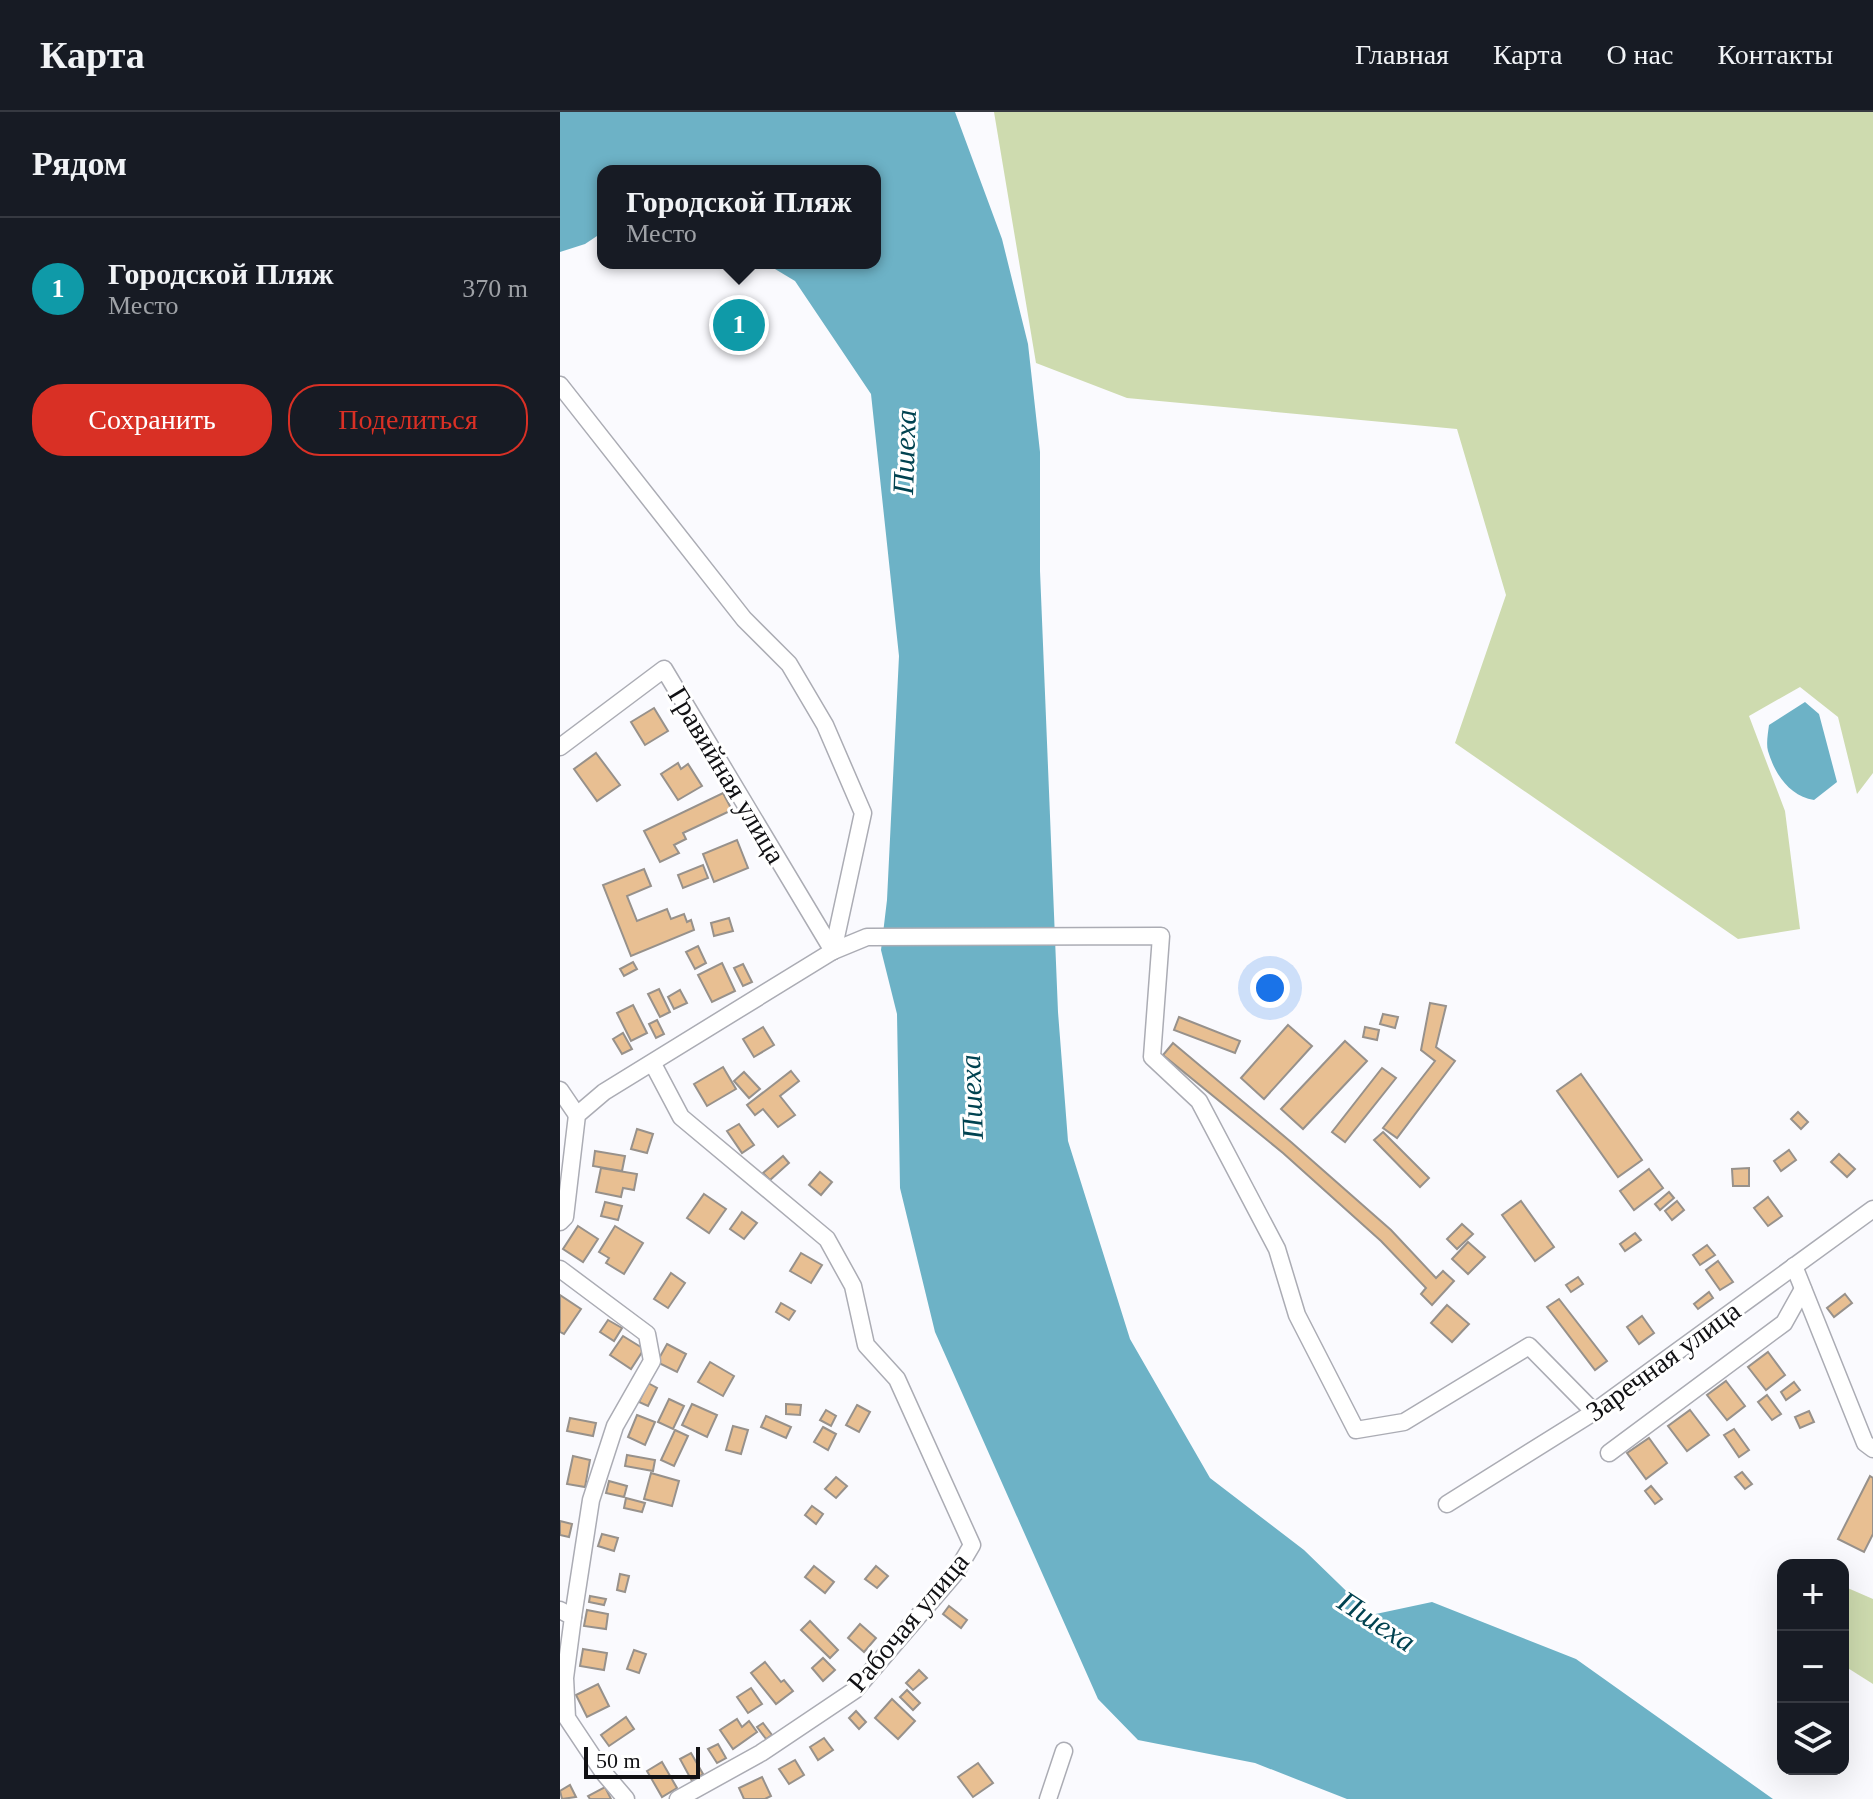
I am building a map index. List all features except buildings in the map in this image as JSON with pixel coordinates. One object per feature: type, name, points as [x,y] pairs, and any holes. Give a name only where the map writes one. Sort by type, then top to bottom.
[{"type":"street","points":[[560,385],[744,619],[789,664],[825,725],[863,813],[833,951]]},
{"type":"street","name":"Гравийная улица","points":[[560,747],[664,669],[833,951]]},
{"type":"street","points":[[577,1115],[604,1092],[833,951],[867,937],[1161,936],[1152,1057],[1199,1101],[1277,1249],[1297,1315],[1356,1430],[1404,1422],[1529,1346],[1594,1412]]},
{"type":"street","name":"Рабочая улица","points":[[653,1064],[681,1117],[827,1239],[853,1286],[866,1345],[897,1379],[972,1545],[956,1572],[855,1690],[761,1753],[678,1799]]},
{"type":"street","points":[[560,1090],[577,1115],[565,1217],[560,1222]]},
{"type":"street","name":"Заречная улица","points":[[1447,1504],[1594,1412],[1873,1209]]},
{"type":"street","points":[[1794,1266],[1865,1443],[1873,1449]]},
{"type":"street","points":[[560,1269],[647,1334],[652,1361],[615,1426],[591,1500],[566,1614],[567,1718],[603,1772],[626,1799]]},
{"type":"street","points":[[1609,1453],[1784,1323],[1803,1289]]},
{"type":"street","points":[[1048,1799],[1064,1751]]},
{"type":"green space","points":[[994,112],[1873,112],[1873,773],[1857,794],[1838,717],[1800,687],[1749,716],[1785,811],[1800,929],[1738,939],[1455,743],[1506,595],[1457,429],[1127,398],[1036,363]]},
{"type":"green space","points":[[1849,1589],[1873,1599],[1873,1684],[1849,1669]]},
{"type":"water","name":"Пшеха","points":[[560,112],[955,112],[1002,239],[1028,344],[1040,452],[1040,571],[1058,1012],[1068,1141],[1130,1339],[1210,1478],[1304,1550],[1371,1615],[1432,1602],[1576,1659],[1773,1799],[1347,1799],[1255,1763],[1138,1740],[1098,1699],[935,1332],[900,1188],[897,1014],[881,950],[887,900],[899,656],[871,394],[795,281],[775,269],[881,269],[881,165],[597,165],[597,236],[585,244],[560,252]]},
{"type":"water","points":[[1805,702],[1819,714],[1837,782],[1814,800],[1798,794],[1785,783],[1767,748],[1769,725]]},
{"type":"place","name":"Городской Пляж","points":[[739,325]]}]
